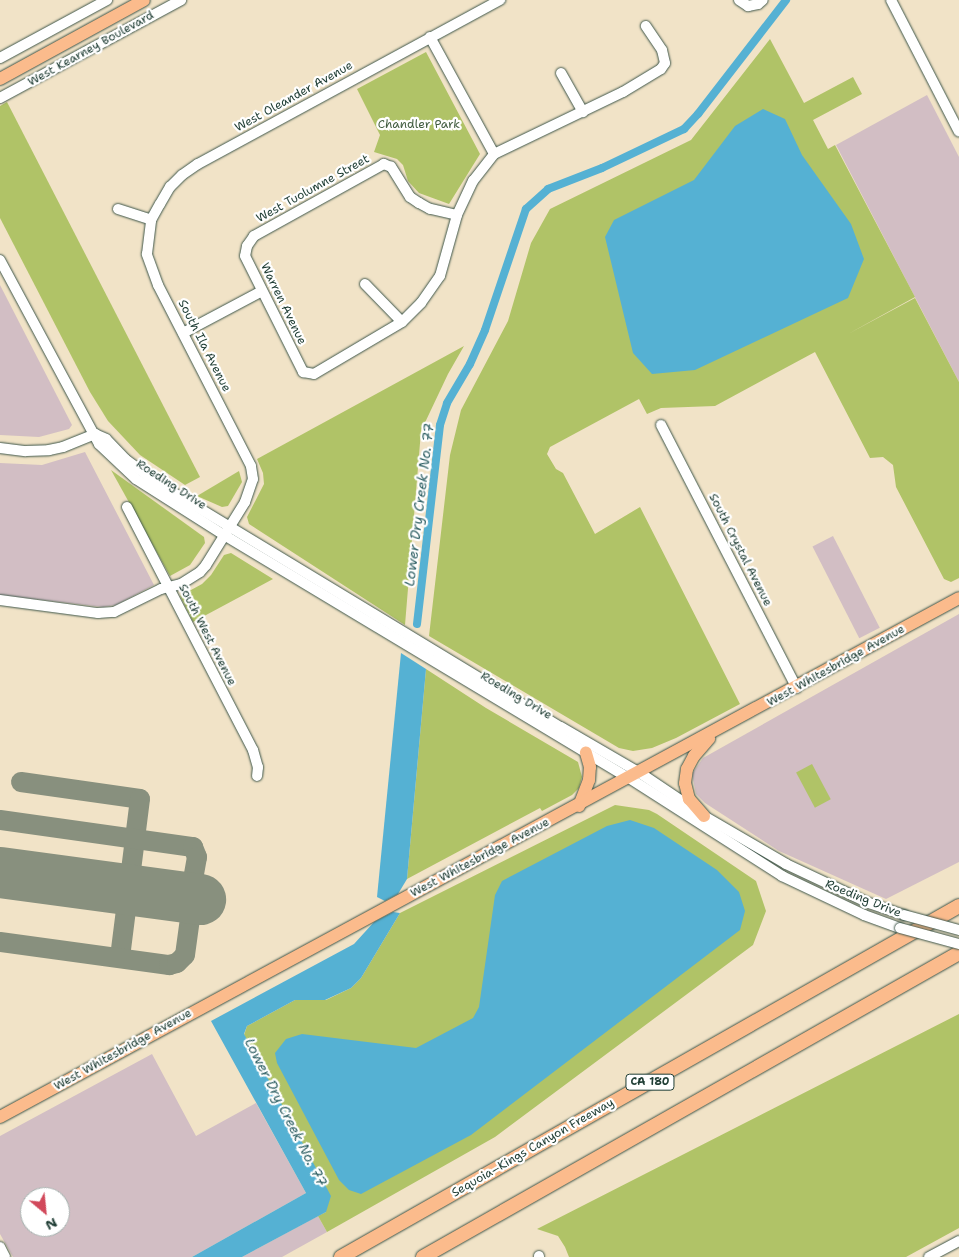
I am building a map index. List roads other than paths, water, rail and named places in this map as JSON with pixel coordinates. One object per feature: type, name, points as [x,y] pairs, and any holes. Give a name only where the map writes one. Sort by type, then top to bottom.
[{"type":"highway","name":"Sequoia–Kings Canyon Freeway","points":[[341,1257],[959,906]]},
{"type":"highway","points":[[423,1257],[959,953]]},
{"type":"highway","points":[[428,1257],[488,1220]]},
{"type":"main road","name":"West Kearney Boulevard","points":[[0,78],[144,0]]},
{"type":"main road","name":"West Whitesbridge Avenue","points":[[0,1117],[635,776],[959,598]]},
{"type":"main road","points":[[704,816],[688,799],[685,783],[687,769],[694,756],[716,732]]},
{"type":"main road","points":[[579,806],[589,780],[590,767],[586,753]]},
{"type":"street","points":[[0,58],[107,0]]},
{"type":"street","name":"West Kearney Boulevard","points":[[0,98],[181,0]]},
{"type":"street","name":"West Oleander Avenue","points":[[152,220],[170,187],[182,175],[198,164],[500,0]]},
{"type":"street","points":[[743,3],[758,4],[763,0]]},
{"type":"street","points":[[891,0],[959,132]]},
{"type":"street","points":[[365,284],[402,322],[421,303],[440,276],[457,215],[473,181],[494,154],[583,112],[661,68],[665,63],[662,50],[646,26]]},
{"type":"street","points":[[430,37],[494,154]]},
{"type":"street","points":[[561,73],[583,112]]},
{"type":"street","name":"West Tuolumne Street","points":[[254,236],[384,164],[391,167],[410,197],[430,209],[457,215]]},
{"type":"street","points":[[118,209],[152,220]]},
{"type":"street","name":"South Ila Avenue","points":[[152,220],[147,254],[158,285],[251,466],[253,479],[245,502],[226,531]]},
{"type":"street","name":"Warren Avenue","points":[[254,236],[247,246],[245,256],[303,372],[314,374],[402,322]]},
{"type":"street","points":[[0,260],[95,434],[63,447],[49,450],[26,451],[0,448]]},
{"type":"street","points":[[183,333],[262,292]]},
{"type":"street","name":"South Crystal Avenue","points":[[661,424],[797,688]]},
{"type":"street","name":"Roeding Drive","points":[[95,434],[106,439],[140,471],[226,531],[586,753],[635,776],[786,864],[869,903],[959,930]]},
{"type":"street","name":"South West Avenue","points":[[127,507],[253,750],[258,767],[257,776]]},
{"type":"street","points":[[0,600],[106,613],[122,610],[169,587],[180,584],[200,572],[226,531]]},
{"type":"street","name":"Roeding Drive","points":[[226,531],[561,727],[782,876],[864,915],[900,928],[959,944]]},
{"type":"street","points":[[929,1257],[959,1241]]},
{"type":"street","points":[[0,1247],[5,1257]]},
{"type":"water","points":[[763,109],[785,119],[802,155],[851,224],[864,259],[848,298],[695,370],[652,374],[633,353],[605,237],[614,220],[694,180],[735,126]]},
{"type":"water","points":[[401,653],[426,669],[407,879],[398,894],[385,901],[377,897]]},
{"type":"water","points":[[630,820],[654,828],[717,870],[739,892],[745,911],[740,930],[471,1135],[361,1194],[349,1190],[339,1180],[277,1063],[275,1053],[286,1039],[302,1034],[416,1048],[473,1018],[479,1007],[495,895],[502,881],[607,826]]},
{"type":"water","points":[[393,912],[400,913],[361,978],[351,988],[325,1000],[295,1000],[247,1026],[244,1034],[331,1196],[326,1212],[242,1257],[192,1257],[306,1193],[211,1021],[354,944],[374,922]]},
{"type":"waterway","name":"Lower Dry Creek No. 77","points":[[417,624],[440,425],[447,403],[470,364],[485,330],[526,209],[548,189],[602,168],[684,129],[698,114],[786,0]]},
{"type":"park label","name":"Chandler Park","points":[[419,125]]}]
